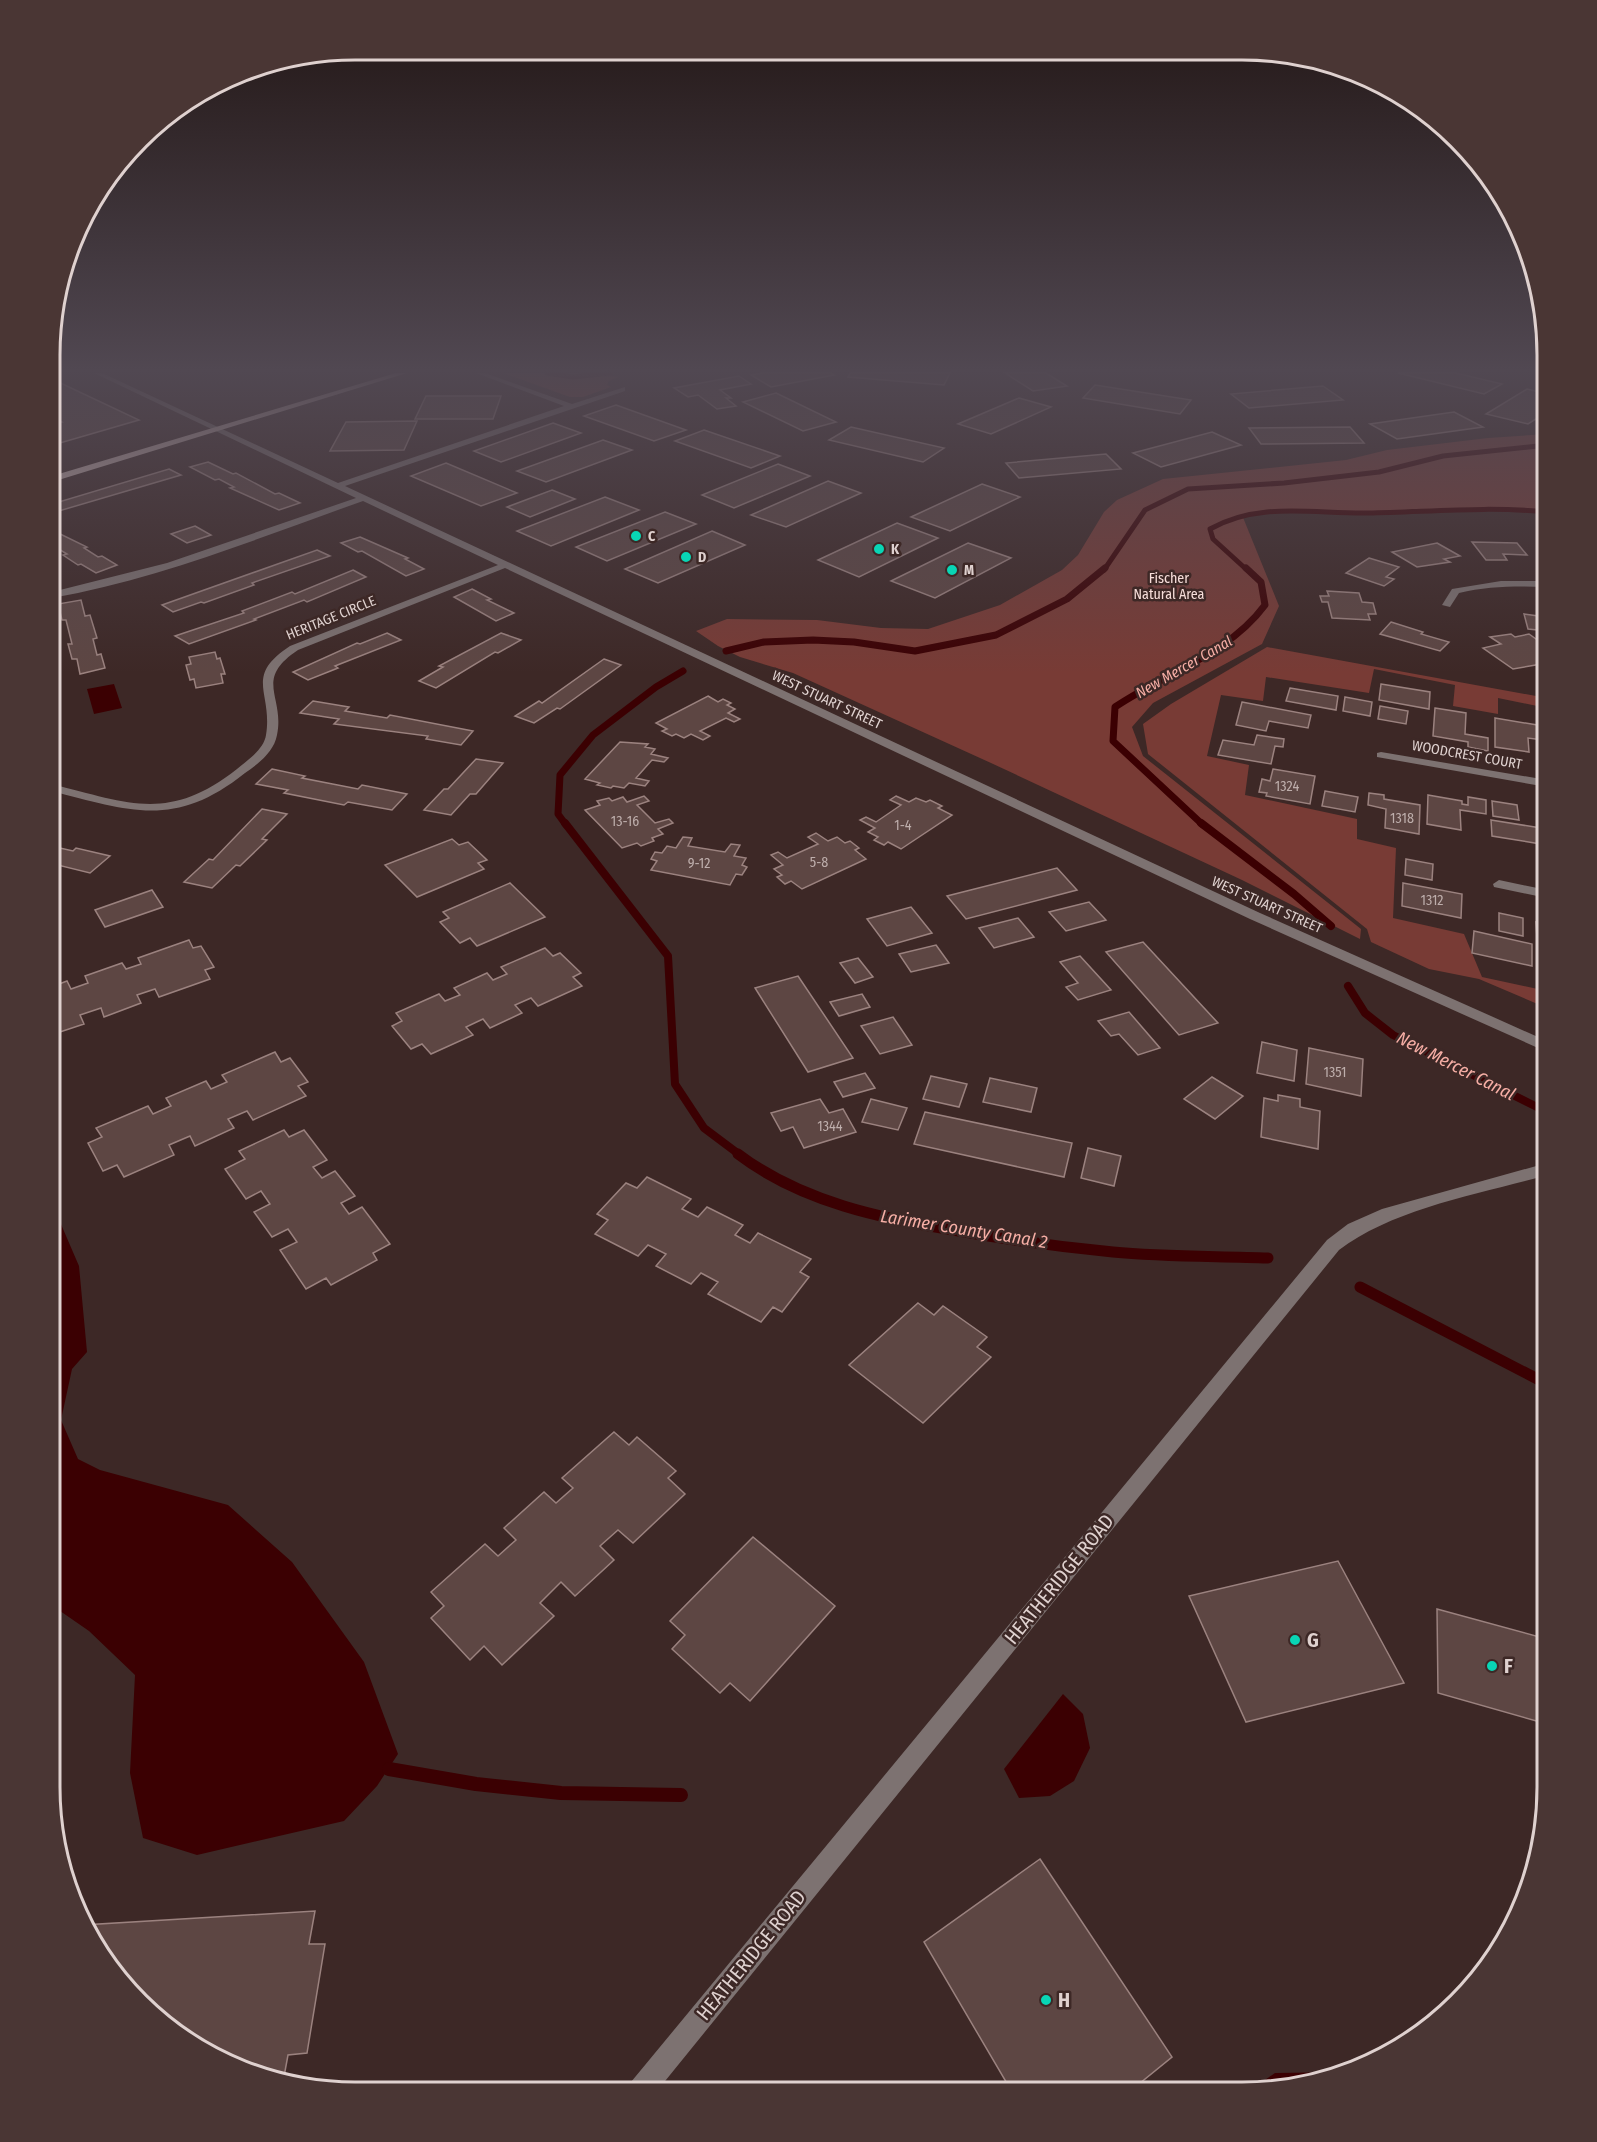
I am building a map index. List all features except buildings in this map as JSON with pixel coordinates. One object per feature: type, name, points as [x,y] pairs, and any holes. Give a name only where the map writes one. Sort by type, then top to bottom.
[{"type":"street","name":"WEST STUART STREET","points":[[311,473],[1255,916],[1537,1043]]},
{"type":"street","points":[[338,486],[376,473]]},
{"type":"street","points":[[60,593],[149,572],[363,498]]},
{"type":"street","name":"HERITAGE CIRCLE","points":[[60,789],[140,809],[178,806],[209,795],[231,781],[270,742],[272,732],[268,675],[271,665],[278,657],[304,644],[505,565]]},
{"type":"street","points":[[1447,605],[1455,591],[1483,584],[1537,583]]},
{"type":"street","name":"WOODCREST COURT","points":[[1381,755],[1537,782]]},
{"type":"street","points":[[1499,884],[1537,892]]},
{"type":"street","name":"HEATHERIDGE ROAD","points":[[647,2082],[1333,1245],[1354,1229],[1388,1213],[1537,1173]]},
{"type":"green space","name":"Fischer Natural Area","points":[[1221,473],[1537,473],[1537,511],[1480,508],[1242,515],[1279,606],[1262,644],[1153,703],[1132,727],[1143,756],[1361,929],[1360,939],[1242,880],[991,763],[793,673],[740,657],[696,631],[727,619],[817,620],[881,628],[928,629],[1000,605],[1062,570],[1078,555],[1104,512],[1117,500],[1163,479]]},
{"type":"green space","points":[[1267,647],[1537,696],[1537,706],[1498,698],[1498,714],[1453,706],[1455,685],[1374,669],[1369,693],[1266,677],[1263,701],[1221,695],[1207,756],[1249,765],[1245,795],[1357,819],[1357,839],[1396,848],[1393,918],[1464,934],[1482,977],[1537,989],[1537,1004],[1479,979],[1429,969],[1371,942],[1367,929],[1148,754],[1143,724],[1171,704]]},
{"type":"shaded area","points":[[114,684],[122,708],[94,714],[87,689]]},
{"type":"shaded area","points":[[60,1222],[79,1266],[87,1352],[72,1369],[61,1420],[78,1459],[100,1470],[228,1505],[292,1562],[364,1662],[398,1754],[377,1786],[344,1821],[197,1855],[143,1838],[130,1773],[135,1675],[89,1631],[60,1611]]},
{"type":"shaded area","points":[[1063,1694],[1083,1714],[1090,1748],[1074,1781],[1050,1796],[1019,1798],[1004,1769]]},
{"type":"shaded area","points":[[1316,2072],[1264,2081],[1275,2073]]},
{"type":"waterway","name":"Larimer County Canal 2","points":[[1104,570],[1145,510],[1188,489],[1284,483],[1371,473]]},
{"type":"waterway","name":"New Mercer Canal","points":[[1247,570],[1213,539],[1210,529],[1229,520],[1267,512],[1368,513],[1502,509],[1537,511]]},
{"type":"waterway","name":"Larimer County Canal 2","points":[[726,651],[764,642],[813,640],[854,642],[915,651],[996,635],[1067,599],[1105,568]]},
{"type":"waterway","name":"New Mercer Canal","points":[[1203,825],[1113,741],[1115,707],[1195,662],[1233,637],[1250,622],[1265,605],[1261,582],[1246,568]]},
{"type":"waterway","name":"Larimer County Canal 2","points":[[566,825],[558,814],[560,775],[593,735],[656,687],[683,671]]},
{"type":"waterway","name":"Larimer County Canal 2","points":[[565,823],[668,956],[675,1084],[704,1128],[740,1155]]},
{"type":"waterway","name":"New Mercer Canal","points":[[1201,823],[1294,894],[1331,926]]},
{"type":"waterway","name":"New Mercer Canal","points":[[1348,986],[1365,1013],[1393,1035],[1537,1107]]},
{"type":"waterway","name":"Larimer County Canal 2","points":[[738,1154],[762,1171],[788,1185],[844,1206],[901,1221],[1055,1246],[1113,1252],[1268,1258]]},
{"type":"waterway","name":"Larimer County Canal 2","points":[[1360,1287],[1537,1379]]},
{"type":"waterway","points":[[389,1769],[476,1784],[561,1793],[681,1795]]},
{"type":"place","name":"C","points":[[636,536]]},
{"type":"place","name":"K","points":[[879,549]]},
{"type":"place","name":"D","points":[[686,557]]},
{"type":"place","name":"M","points":[[952,570]]},
{"type":"place","name":"G","points":[[1295,1640]]},
{"type":"place","name":"F","points":[[1492,1666]]},
{"type":"place","name":"H","points":[[1046,2000]]}]
